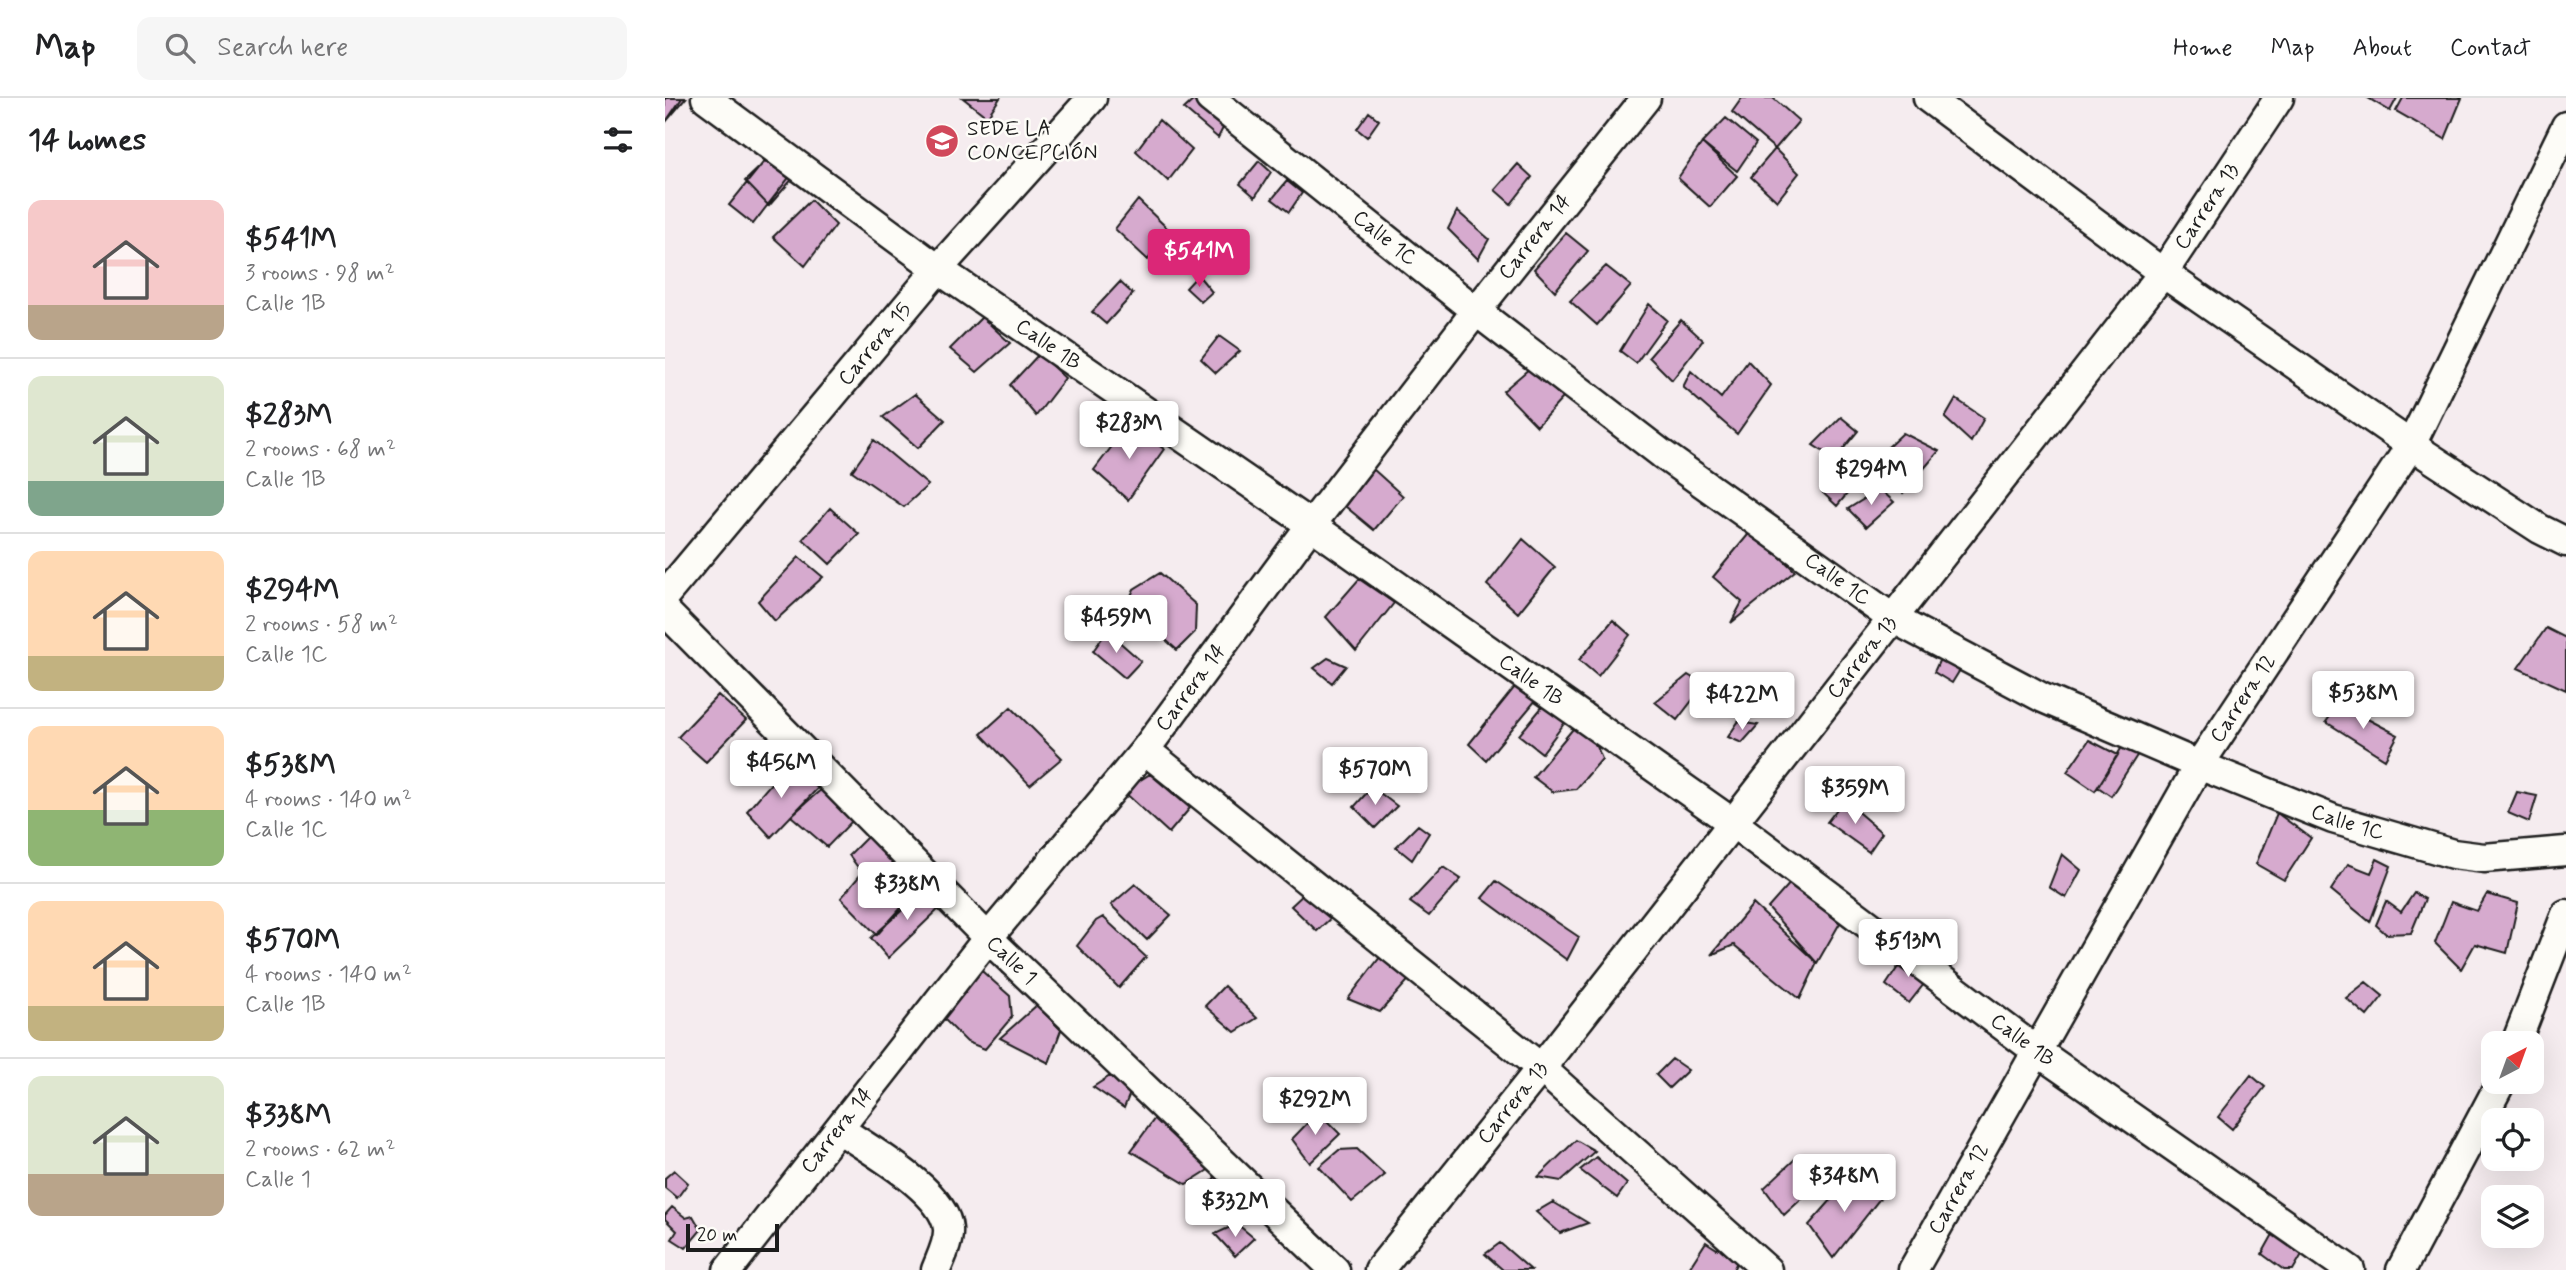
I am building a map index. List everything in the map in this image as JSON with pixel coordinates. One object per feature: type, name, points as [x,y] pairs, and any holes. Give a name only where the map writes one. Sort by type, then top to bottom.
[{"type":"street","name":"Calle 1B","points":[[706,98],[938,269],[1311,524],[1733,823],[2038,1052],[2350,1270]]},
{"type":"street","name":"Carrera 15","points":[[665,595],[938,269],[1092,98]]},
{"type":"street","name":"Calle 1C","points":[[1210,98],[1476,311],[1662,454],[1892,618],[2043,698],[2333,819],[2453,854],[2484,858],[2566,851]]},
{"type":"street","name":"Carrera 14","points":[[740,1266],[839,1129],[988,938],[1145,750],[1311,524],[1646,98]]},
{"type":"street","points":[[1927,98],[2162,273],[2411,445],[2540,529],[2566,542]]},
{"type":"street","name":"Carrera 13","points":[[1379,1270],[1541,1068],[2162,273],[2279,98]]},
{"type":"street","name":"Carrera 12","points":[[1913,1270],[2199,765],[2411,445],[2566,126]]},
{"type":"street","name":"Calle 1","points":[[665,611],[988,938],[1335,1270]]},
{"type":"street","points":[[1145,750],[1541,1068],[1767,1270]]},
{"type":"street","points":[[2521,1031],[2566,914]]},
{"type":"street","points":[[2400,1270],[2495,1094]]},
{"type":"street","points":[[839,1129],[889,1163],[938,1204],[946,1219],[948,1236],[936,1270]]},
{"type":"building","points":[[665,98],[682,98],[665,123]]},
{"type":"building","points":[[665,98],[686,98],[665,123]]},
{"type":"building","points":[[963,98],[1000,98],[987,117]]},
{"type":"building","points":[[1196,98],[1223,128],[1218,138],[1184,109]]},
{"type":"building","points":[[1742,98],[1773,98],[1799,121],[1775,149],[1732,112]]},
{"type":"building","points":[[2368,98],[2397,98],[2390,111]]},
{"type":"building","points":[[2403,98],[2462,98],[2445,139],[2396,111]]},
{"type":"building","points":[[1369,112],[1379,120],[1367,137],[1357,129]]},
{"type":"building","points":[[1726,118],[1756,143],[1737,171],[1702,143]]},
{"type":"building","points":[[1159,120],[1192,150],[1168,181],[1136,151]]},
{"type":"building","points":[[1702,143],[1737,176],[1710,207],[1678,178]]},
{"type":"building","points":[[1775,149],[1799,173],[1777,201],[1751,177]]},
{"type":"building","points":[[771,153],[794,171],[753,224],[729,205]]},
{"type":"building","points":[[769,158],[795,176],[769,206],[745,181]]},
{"type":"building","points":[[1259,161],[1271,172],[1255,197],[1240,184]]},
{"type":"building","points":[[1518,164],[1532,177],[1511,204],[1495,190]]},
{"type":"building","points":[[1287,181],[1302,193],[1289,212],[1272,199]]},
{"type":"building","points":[[811,200],[836,225],[805,266],[773,237]]},
{"type":"building","points":[[1138,200],[1168,229],[1148,260],[1115,229]]},
{"type":"building","points":[[1457,211],[1489,239],[1478,259],[1448,229]]},
{"type":"building","points":[[1566,233],[1588,251],[1555,291],[1534,269]]},
{"type":"building","points":[[1606,266],[1631,286],[1597,325],[1570,301]]},
{"type":"building","points":[[1198,275],[1212,292],[1201,302],[1186,288]]},
{"type":"building","points":[[1120,282],[1133,294],[1106,324],[1092,312]]},
{"type":"building","points":[[1649,304],[1667,320],[1636,363],[1620,351]]},
{"type":"building","points":[[982,317],[1010,343],[977,372],[950,349]]},
{"type":"building","points":[[1681,320],[1703,340],[1672,380],[1649,357]]},
{"type":"building","points":[[1219,336],[1240,351],[1216,373],[1201,359]]},
{"type":"building","points":[[1039,354],[1065,378],[1036,416],[1010,385]]},
{"type":"building","points":[[1748,361],[1771,385],[1737,434],[1683,387],[1691,371],[1721,398]]},
{"type":"building","points":[[1530,368],[1563,398],[1537,426],[1503,391]]},
{"type":"building","points":[[915,394],[945,420],[918,448],[883,417]]},
{"type":"building","points":[[1956,399],[1984,418],[1971,442],[1945,418]]},
{"type":"building","points":[[1841,417],[1858,431],[1835,459],[1813,445]]},
{"type":"building","points":[[1129,424],[1164,449],[1128,500],[1094,470]]},
{"type":"building","points":[[1903,433],[1939,451],[1903,493],[1872,462]]},
{"type":"building","points":[[874,440],[928,485],[904,507],[852,471]]},
{"type":"building","points":[[1846,455],[1862,470],[1854,484],[1835,468]]},
{"type":"building","points":[[1373,469],[1403,496],[1374,530],[1345,506]]},
{"type":"building","points":[[1833,479],[1847,494],[1837,506],[1822,492]]},
{"type":"building","points":[[1880,489],[1894,502],[1866,527],[1848,509]]},
{"type":"building","points":[[830,508],[859,534],[830,564],[803,539]]},
{"type":"building","points":[[1752,530],[1795,571],[1731,623],[1742,602],[1713,577]]},
{"type":"building","points":[[1523,539],[1555,567],[1518,613],[1487,585]]},
{"type":"building","points":[[799,557],[823,577],[775,621],[758,601]]},
{"type":"building","points":[[1160,573],[1196,605],[1195,632],[1177,650],[1127,605],[1134,589]]},
{"type":"building","points":[[1359,579],[1394,603],[1356,651],[1326,617]]},
{"type":"building","points":[[1613,620],[1630,635],[1598,676],[1579,660]]},
{"type":"building","points":[[2546,628],[2566,638],[2566,690],[2518,668]]},
{"type":"building","points":[[1107,631],[1141,661],[1125,678],[1093,651]]},
{"type":"building","points":[[1943,652],[1963,665],[1952,683],[1934,672]]},
{"type":"building","points":[[1328,658],[1346,666],[1332,683],[1314,668]]},
{"type":"building","points":[[1688,675],[1704,685],[1677,720],[1655,702]]},
{"type":"building","points":[[1522,678],[1541,694],[1486,760],[1469,744]]},
{"type":"building","points":[[718,695],[746,720],[706,762],[678,737]]},
{"type":"building","points":[[1548,700],[1569,717],[1542,753],[1519,735]]},
{"type":"building","points":[[2339,704],[2398,735],[2385,759],[2326,722]]},
{"type":"building","points":[[1011,707],[1062,758],[1030,785],[981,734]]},
{"type":"building","points":[[1738,722],[1758,725],[1742,743],[1728,737]]},
{"type":"building","points":[[1577,724],[1594,739],[1602,759],[1576,789],[1553,792],[1533,777]]},
{"type":"building","points":[[2089,740],[2118,755],[2095,791],[2067,772]]},
{"type":"building","points":[[2122,747],[2138,754],[2111,796],[2098,787]]},
{"type":"building","points":[[786,766],[818,788],[771,837],[747,811]]},
{"type":"building","points":[[1150,774],[1190,808],[1169,833],[1123,791]]},
{"type":"building","points":[[824,787],[856,817],[827,847],[791,816]]},
{"type":"building","points":[[1372,787],[1397,806],[1375,828],[1354,807]]},
{"type":"building","points":[[2517,792],[2537,796],[2529,822],[2508,813]]},
{"type":"building","points":[[1844,800],[1882,833],[1869,852],[1827,822]]},
{"type":"building","points":[[2277,813],[2311,838],[2284,880],[2256,864]]},
{"type":"building","points":[[1418,825],[1429,833],[1412,860],[1396,847]]},
{"type":"building","points":[[873,831],[926,880],[877,935],[841,898],[862,873],[849,855]]},
{"type":"building","points":[[2062,854],[2081,870],[2066,898],[2049,887]]},
{"type":"building","points":[[2377,859],[2391,866],[2370,922],[2331,890],[2348,864],[2371,873]]},
{"type":"building","points":[[1443,867],[1461,879],[1429,916],[1410,902]]},
{"type":"building","points":[[1496,881],[1579,937],[1567,960],[1482,898]]},
{"type":"building","points":[[1792,881],[1840,923],[1817,963],[1768,908]]},
{"type":"building","points":[[1135,884],[1171,915],[1147,940],[1111,905]]},
{"type":"building","points":[[927,888],[945,903],[888,958],[871,938]]},
{"type":"building","points":[[1306,892],[1336,913],[1317,931],[1291,906]]},
{"type":"building","points":[[2414,893],[2425,899],[2411,933],[2386,934],[2376,925],[2386,901],[2401,912]]},
{"type":"building","points":[[2487,894],[2518,903],[2507,953],[2475,944],[2461,969],[2435,943],[2451,902],[2477,911]]},
{"type":"building","points":[[1753,904],[1817,963],[1800,999],[1734,945],[1711,955]]},
{"type":"building","points":[[1103,917],[1146,957],[1119,988],[1077,946],[1096,921]]},
{"type":"building","points":[[1384,952],[1414,974],[1380,1012],[1348,999]]},
{"type":"building","points":[[1906,955],[1931,975],[1909,1003],[1886,985]]},
{"type":"building","points":[[978,972],[983,972],[1010,996],[1012,1017],[985,1049],[967,1042],[938,1013]]},
{"type":"building","points":[[2366,982],[2383,996],[2367,1016],[2346,998]]},
{"type":"building","points":[[1224,986],[1257,1018],[1235,1032],[1205,1006]]},
{"type":"building","points":[[1037,1005],[1061,1030],[1049,1063],[1000,1038]]},
{"type":"building","points":[[1672,1059],[1688,1070],[1669,1088],[1656,1075]]},
{"type":"building","points":[[2251,1075],[2265,1087],[2232,1129],[2218,1117]]},
{"type":"building","points":[[1110,1076],[1130,1093],[1124,1108],[1093,1087]]},
{"type":"building","points":[[1318,1112],[1340,1134],[1310,1163],[1292,1139]]},
{"type":"building","points":[[1155,1118],[1213,1167],[1186,1184],[1131,1151]]},
{"type":"building","points":[[1576,1140],[1595,1151],[1561,1181],[1538,1177]]},
{"type":"building","points":[[1357,1149],[1385,1175],[1352,1202],[1319,1167],[1339,1150]]},
{"type":"building","points":[[1596,1157],[1627,1184],[1617,1198],[1580,1170]]},
{"type":"building","points":[[1796,1158],[1821,1181],[1784,1215],[1764,1188]]},
{"type":"building","points":[[1222,1168],[1244,1188],[1226,1210],[1206,1189]]},
{"type":"building","points":[[674,1170],[688,1183],[677,1198],[665,1188],[665,1178]]},
{"type":"building","points":[[1855,1173],[1881,1197],[1833,1258],[1809,1225]]},
{"type":"building","points":[[1553,1202],[1588,1223],[1560,1233],[1536,1212]]},
{"type":"building","points":[[672,1207],[686,1218],[693,1216],[701,1230],[686,1248],[672,1239],[677,1231],[665,1219]]},
{"type":"building","points":[[1237,1224],[1254,1238],[1235,1256],[1215,1234]]},
{"type":"building","points":[[2277,1227],[2308,1244],[2293,1270],[2284,1270],[2262,1254]]},
{"type":"building","points":[[1706,1242],[1717,1249],[1725,1245],[1740,1256],[1733,1270],[1688,1270]]},
{"type":"building","points":[[1500,1243],[1531,1270],[1503,1270],[1485,1254]]},
{"type":"place","name":"SEDE LA CONCEPCIÓN","points":[[942,141]]}]
